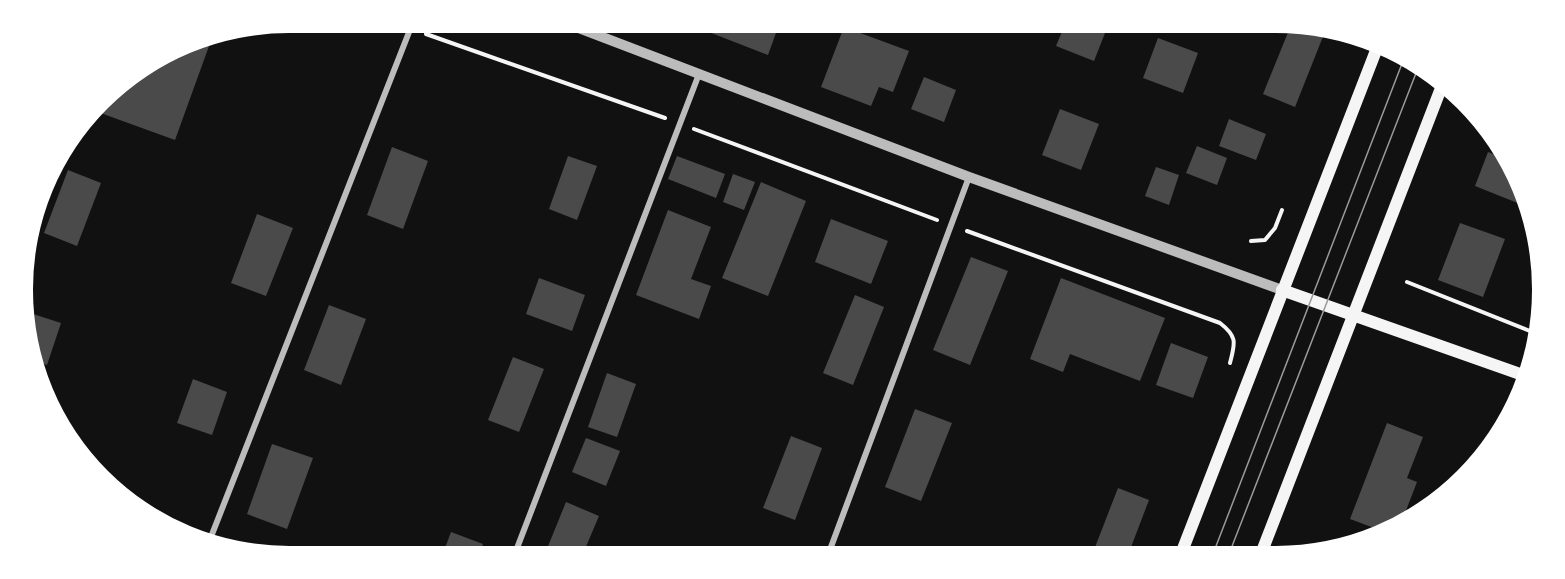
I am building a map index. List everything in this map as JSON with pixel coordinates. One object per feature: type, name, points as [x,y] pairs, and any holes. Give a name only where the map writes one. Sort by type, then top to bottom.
[{"type":"main road","points":[[1184,546],[1375,53]]},
{"type":"main road","points":[[1264,546],[1440,93]]},
{"type":"main road","points":[[1282,290],[1518,373]]},
{"type":"street","points":[[212,534],[409,33]]},
{"type":"street","points":[[592,33],[969,177],[1282,290]]},
{"type":"street","points":[[518,546],[699,73]]},
{"type":"street","points":[[831,546],[969,177]]},
{"type":"path","points":[[1251,241],[1265,240],[1275,228],[1282,210]]},
{"type":"path","points":[[951,225],[1220,322],[1230,331],[1235,342],[1230,363]]},
{"type":"path","points":[[1407,282],[1529,330]]},
{"type":"building","points":[[711,33],[776,33],[768,55]]},
{"type":"building","points":[[842,33],[860,33],[909,51],[893,92],[879,87],[871,106],[821,87]]},
{"type":"building","points":[[1061,33],[1105,33],[1094,61],[1056,46]]},
{"type":"building","points":[[1287,34],[1323,37],[1295,107],[1263,94]]},
{"type":"building","points":[[1158,38],[1198,53],[1183,93],[1143,78]]},
{"type":"building","points":[[209,46],[175,140],[103,114],[133,86],[161,67]]},
{"type":"building","points":[[924,77],[956,90],[944,122],[911,109]]},
{"type":"building","points":[[1060,109],[1099,124],[1081,170],[1042,155]]},
{"type":"building","points":[[1229,119],[1266,134],[1256,160],[1219,146]]},
{"type":"building","points":[[1197,146],[1227,158],[1217,185],[1186,173]]},
{"type":"building","points":[[392,147],[428,161],[403,229],[367,215]]},
{"type":"building","points":[[1488,152],[1494,154],[1498,161],[1516,203],[1475,186]]},
{"type":"building","points":[[568,156],[597,166],[577,220],[549,209]]},
{"type":"building","points":[[677,156],[725,174],[716,198],[668,179]]},
{"type":"building","points":[[1156,167],[1179,175],[1169,205],[1145,196]]},
{"type":"building","points":[[68,170],[101,183],[77,246],[44,233]]},
{"type":"building","points":[[733,174],[755,182],[744,210],[723,202]]},
{"type":"building","points":[[761,182],[806,201],[768,296],[722,278]]},
{"type":"building","points":[[668,210],[711,227],[691,279],[711,286],[699,319],[636,295]]},
{"type":"building","points":[[257,214],[293,228],[266,296],[231,283]]},
{"type":"building","points":[[831,219],[888,241],[871,284],[815,262]]},
{"type":"building","points":[[1460,223],[1505,239],[1483,297],[1438,280]]},
{"type":"building","points":[[971,257],[1008,271],[970,365],[933,350]]},
{"type":"building","points":[[539,278],[585,295],[572,331],[526,314]]},
{"type":"building","points":[[1061,278],[1165,318],[1140,381],[1070,354],[1063,372],[1030,359]]},
{"type":"building","points":[[855,295],[884,307],[853,385],[823,373]]},
{"type":"building","points":[[329,305],[366,319],[341,385],[304,370]]},
{"type":"building","points":[[34,314],[61,323],[47,365],[45,364],[38,340]]},
{"type":"building","points":[[1171,343],[1208,357],[1193,398],[1156,385]]},
{"type":"building","points":[[513,357],[544,369],[519,432],[488,420]]},
{"type":"building","points":[[607,373],[636,384],[617,437],[588,427]]},
{"type":"building","points":[[193,379],[227,392],[212,435],[177,423]]},
{"type":"building","points":[[915,409],[952,423],[921,501],[885,487]]},
{"type":"building","points":[[1387,423],[1423,437],[1407,478],[1417,482],[1406,511],[1371,527],[1350,519]]},
{"type":"building","points":[[791,436],[822,448],[795,520],[763,508]]},
{"type":"building","points":[[586,438],[620,451],[606,486],[572,472]]},
{"type":"building","points":[[272,444],[313,458],[287,529],[247,514]]},
{"type":"building","points":[[1118,488],[1149,500],[1131,546],[1095,546]]},
{"type":"building","points":[[566,502],[599,516],[586,546],[548,546]]},
{"type":"building","points":[[451,532],[483,544],[482,546],[446,546]]},
{"type":"tram line","points":[[1216,546],[1401,66]]},
{"type":"tram line","points":[[1232,546],[1416,74]]}]
